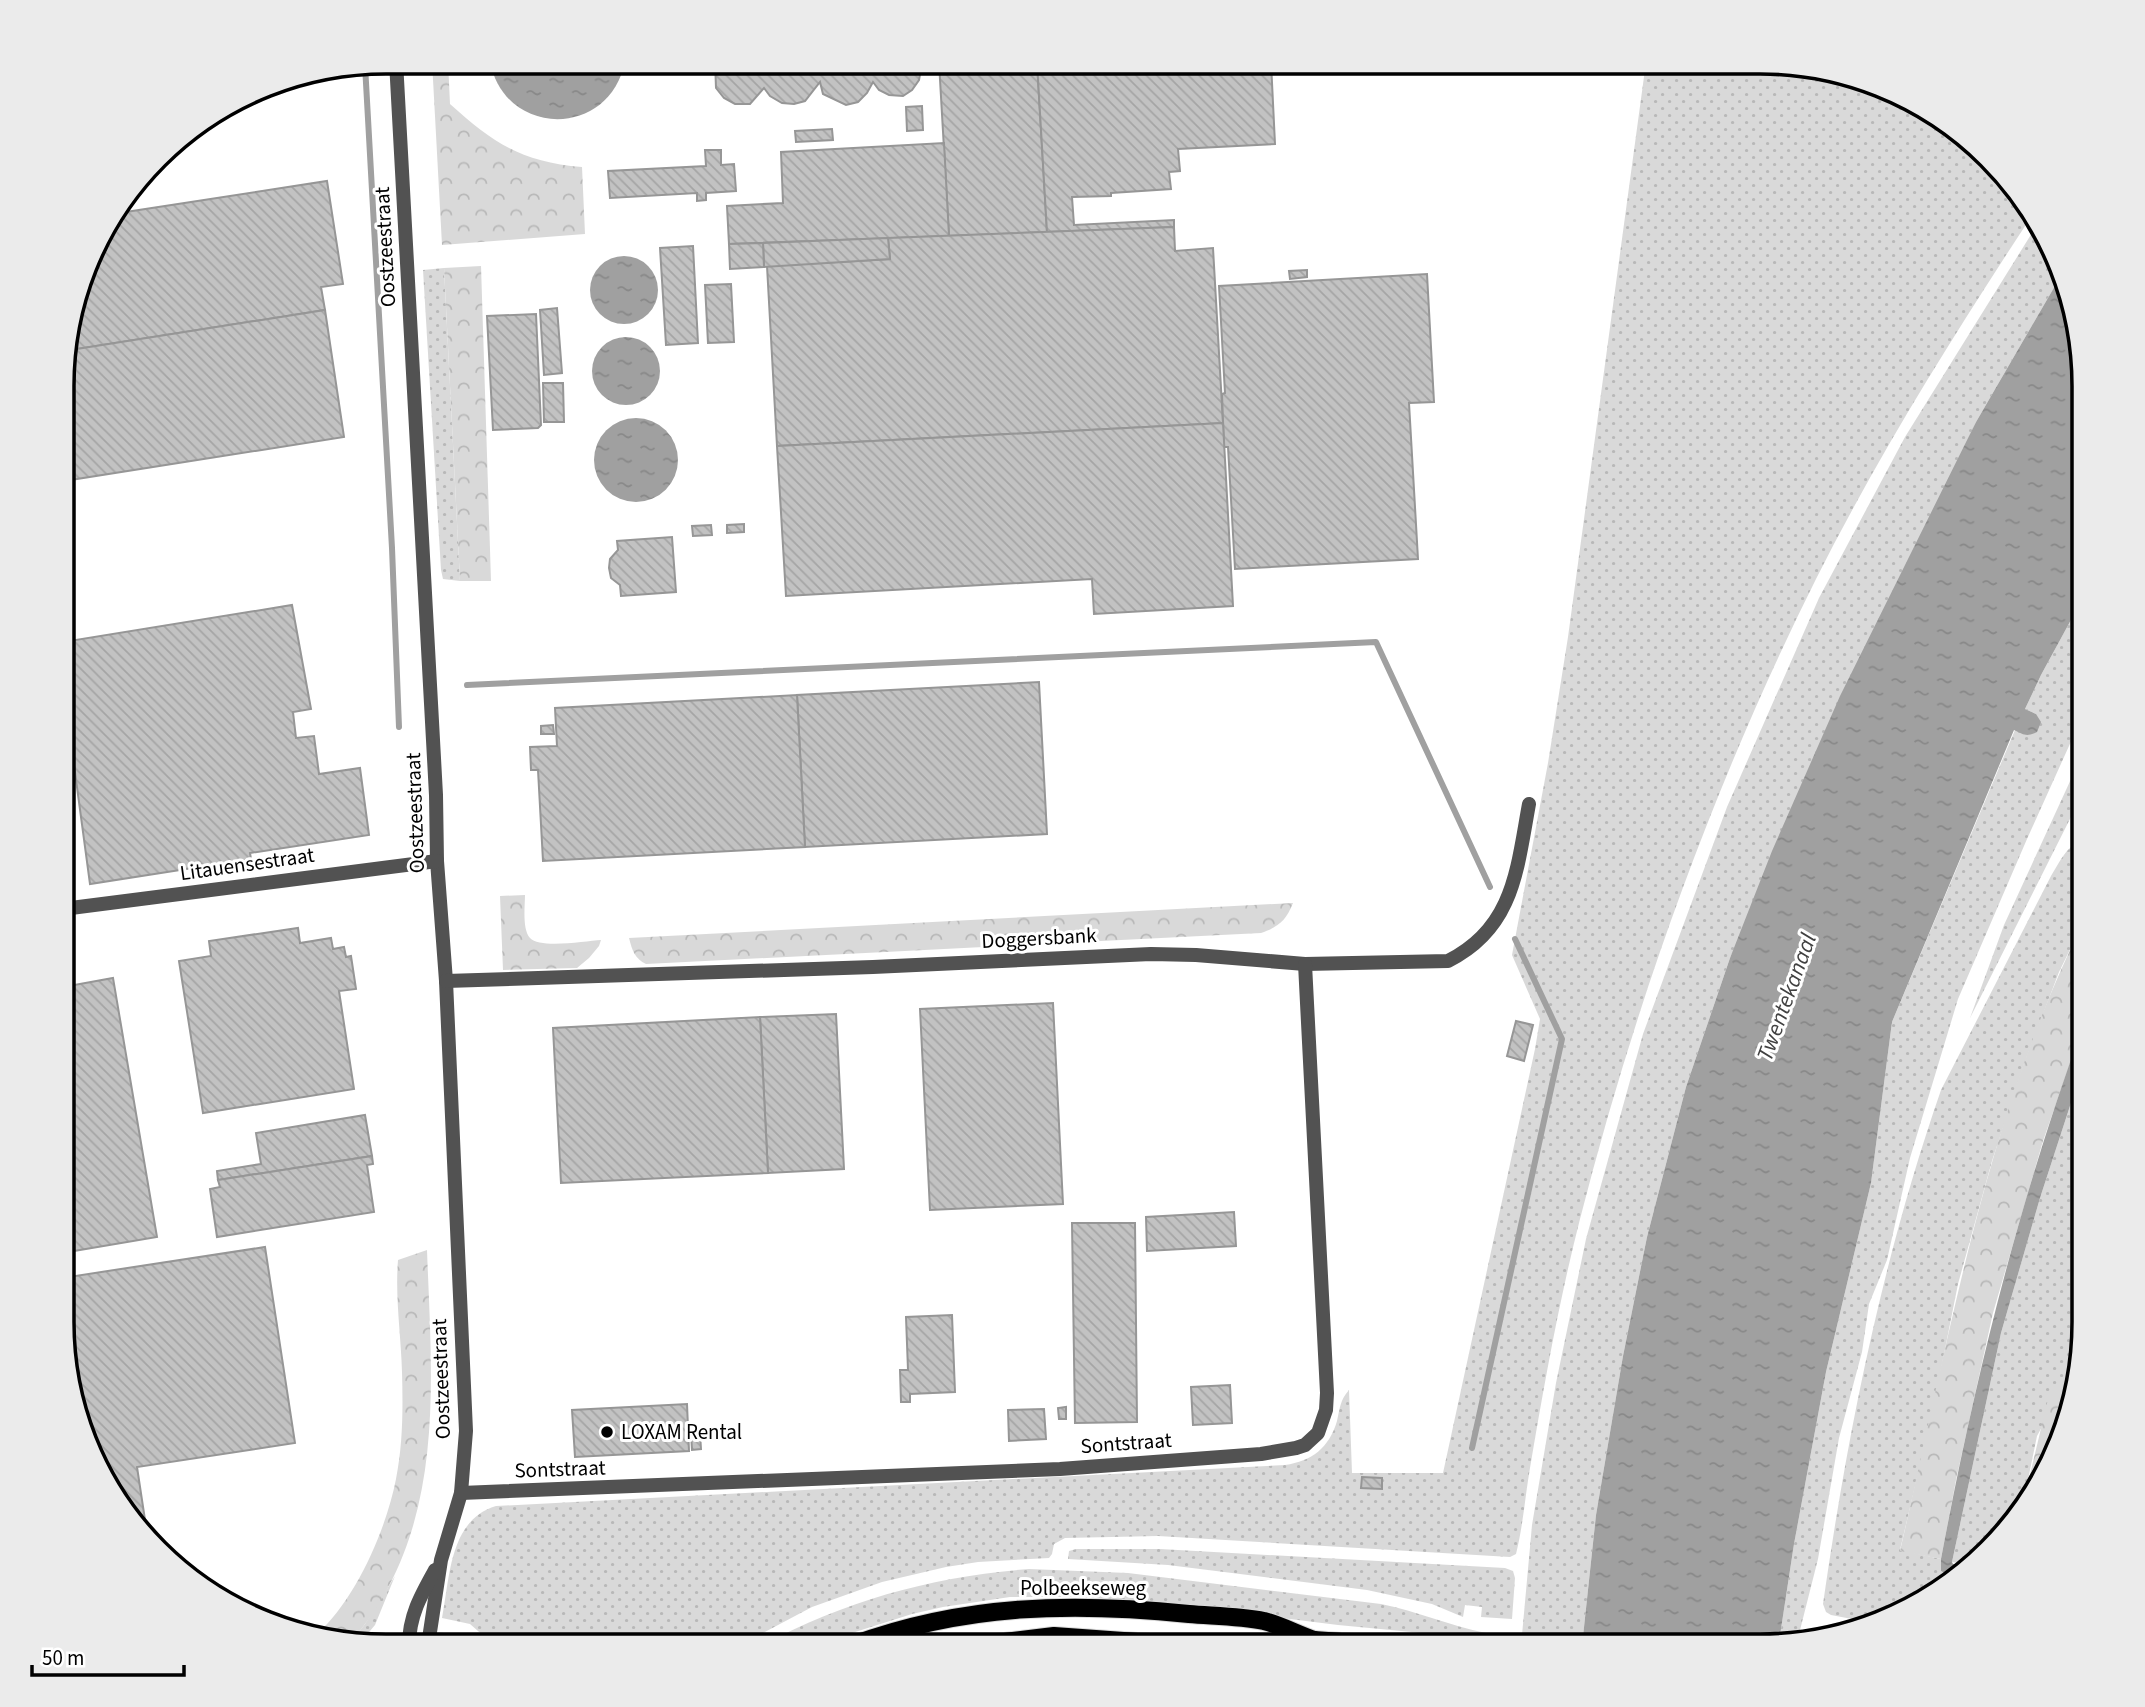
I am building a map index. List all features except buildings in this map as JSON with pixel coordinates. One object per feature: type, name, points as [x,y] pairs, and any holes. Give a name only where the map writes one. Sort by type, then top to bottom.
[{"type":"main road","name":"Polbeekseweg","points":[[886,1634],[951,1617],[998,1610],[1081,1608],[1160,1611],[1264,1621],[1298,1634]]},
{"type":"street","name":"Oostzeestraat","points":[[397,74],[446,981],[466,1431],[461,1493],[441,1560],[431,1634]]},
{"type":"street","name":"Doggersbank","points":[[446,981],[1151,954],[1305,964],[1448,961],[1466,952],[1498,920],[1515,881],[1529,804]]},
{"type":"street","name":"Litauensestraat","points":[[74,908],[438,861]]},
{"type":"street","name":"Sontstraat","points":[[461,1493],[1060,1469],[1261,1454],[1305,1445],[1318,1433],[1323,1423],[1327,1393],[1305,964]]},
{"type":"street","name":"Oostzeestraat","points":[[410,1634],[418,1601],[441,1560]]},
{"type":"green space","points":[[433,74],[449,74],[450,104],[495,140],[542,161],[582,167],[585,234],[442,245]]},
{"type":"green space","points":[[1644,74],[1780,74],[1820,79],[1879,97],[1933,126],[1980,165],[2026,224],[1918,395],[1840,532],[1744,733],[1681,893],[1626,1055],[1580,1219],[1552,1343],[1516,1554],[1510,1557],[1158,1536],[1065,1538],[1054,1544],[1049,1558],[978,1562],[882,1582],[812,1607],[761,1634],[481,1634],[470,1624],[442,1618],[450,1569],[460,1537],[481,1513],[496,1506],[1285,1465],[1303,1460],[1324,1446],[1334,1430],[1342,1401],[1349,1390],[1352,1473],[1443,1473],[1540,1019],[1512,955],[1548,763],[1568,637]]},
{"type":"green space","points":[[2032,233],[2055,286],[1976,422],[1730,958],[1686,1087],[1647,1237],[1623,1356],[1596,1515],[1583,1634],[1522,1634],[1532,1525],[1556,1383],[1586,1239],[1643,1034],[1727,807],[1819,598],[1905,437]]},
{"type":"green space","points":[[481,266],[491,581],[460,581],[444,268]]},
{"type":"green space","points":[[444,268],[460,581],[443,579],[441,570],[423,270]]},
{"type":"green space","points":[[2072,618],[2072,739],[1958,999],[1910,1158],[1887,1260],[1869,1304],[1862,1352],[1839,1438],[1818,1559],[1800,1631],[1780,1633],[1826,1372],[1871,1183],[1892,1022],[2015,730],[2036,714],[2025,709]]},
{"type":"green space","points":[[2072,777],[2072,815],[1970,1018],[2004,925]]},
{"type":"green space","points":[[2072,847],[2072,945],[2024,1064],[1992,1161],[1958,1284],[1932,1414],[1900,1550],[1941,1559],[1941,1571],[1944,1573],[1916,1592],[1879,1610],[1853,1619],[1831,1615],[1826,1612],[1823,1604],[1856,1408],[1885,1280],[1920,1153],[1941,1090],[2051,876]]},
{"type":"green space","points":[[525,895],[525,923],[530,938],[553,944],[601,940],[599,946],[577,968],[503,970],[500,896]]},
{"type":"green space","points":[[1293,903],[1281,922],[1261,933],[646,964],[634,954],[629,938]]},
{"type":"green space","points":[[2072,947],[2072,1058],[2043,1141],[1993,1313],[1941,1559],[1900,1551],[1973,1231],[2020,1074]]},
{"type":"green space","points":[[2072,1100],[2072,1322],[2066,1383],[2037,1436],[2028,1482],[1980,1542],[1957,1563],[1952,1562],[2001,1333]]},
{"type":"green space","points":[[427,1250],[430,1405],[427,1455],[419,1505],[404,1552],[382,1598],[358,1632],[325,1628],[367,1562],[385,1520],[396,1479],[402,1412],[398,1260]]},
{"type":"green space","points":[[2066,1380],[2048,1441],[2029,1480],[2048,1399],[2058,1384]]},
{"type":"green space","points":[[1160,1549],[1505,1568],[1513,1571],[1515,1578],[1512,1619],[1481,1617],[1482,1607],[1465,1605],[1463,1617],[1432,1604],[1367,1590],[1168,1565],[1068,1559],[1069,1551]]},
{"type":"green space","points":[[1029,1569],[1128,1573],[1381,1604],[1486,1633],[1432,1634],[1156,1602],[1078,1597],[1010,1597],[912,1614],[850,1634],[784,1634],[826,1615],[892,1593],[925,1584]]},
{"type":"green space","points":[[395,1576],[375,1625],[368,1633],[359,1632]]},
{"type":"water","points":[[495,74],[620,74],[615,87],[600,105],[579,116],[557,119],[535,115],[515,104],[499,86]]},
{"type":"water","points":[[624,256],[637,259],[648,266],[655,277],[658,290],[655,303],[648,314],[637,321],[624,324],[611,321],[600,314],[593,303],[590,290],[593,277],[600,266],[611,259]]},
{"type":"water","name":"Twentekanaal","points":[[2055,286],[2066,325],[2071,365],[2072,618],[2025,709],[2036,714],[2041,722],[2037,732],[2026,735],[2014,730],[1892,1022],[1871,1183],[1826,1372],[1780,1633],[1583,1634],[1596,1515],[1623,1356],[1647,1237],[1686,1087],[1730,958],[1772,851],[1840,696],[1976,422]]},
{"type":"water","points":[[626,337],[639,340],[650,347],[657,358],[660,371],[657,384],[650,395],[639,402],[626,405],[613,402],[602,395],[595,384],[592,371],[595,358],[602,347],[613,340]]},
{"type":"water","points":[[636,418],[659,425],[671,437],[678,460],[671,483],[659,495],[636,502],[613,495],[601,483],[594,460],[601,437],[613,425]]},
{"type":"water","points":[[2072,1058],[2072,1100],[2001,1333],[1952,1562],[1955,1564],[1944,1573],[1941,1571],[1941,1559],[1984,1357],[2019,1224]]},
{"type":"waterway","points":[[366,74],[392,548],[399,727]]},
{"type":"waterway","points":[[467,685],[1376,642],[1490,887]]},
{"type":"waterway","points":[[1472,1448],[1562,1039],[1515,939]]},
{"type":"place","name":"LOXAM Rental","points":[[607,1432]]}]
